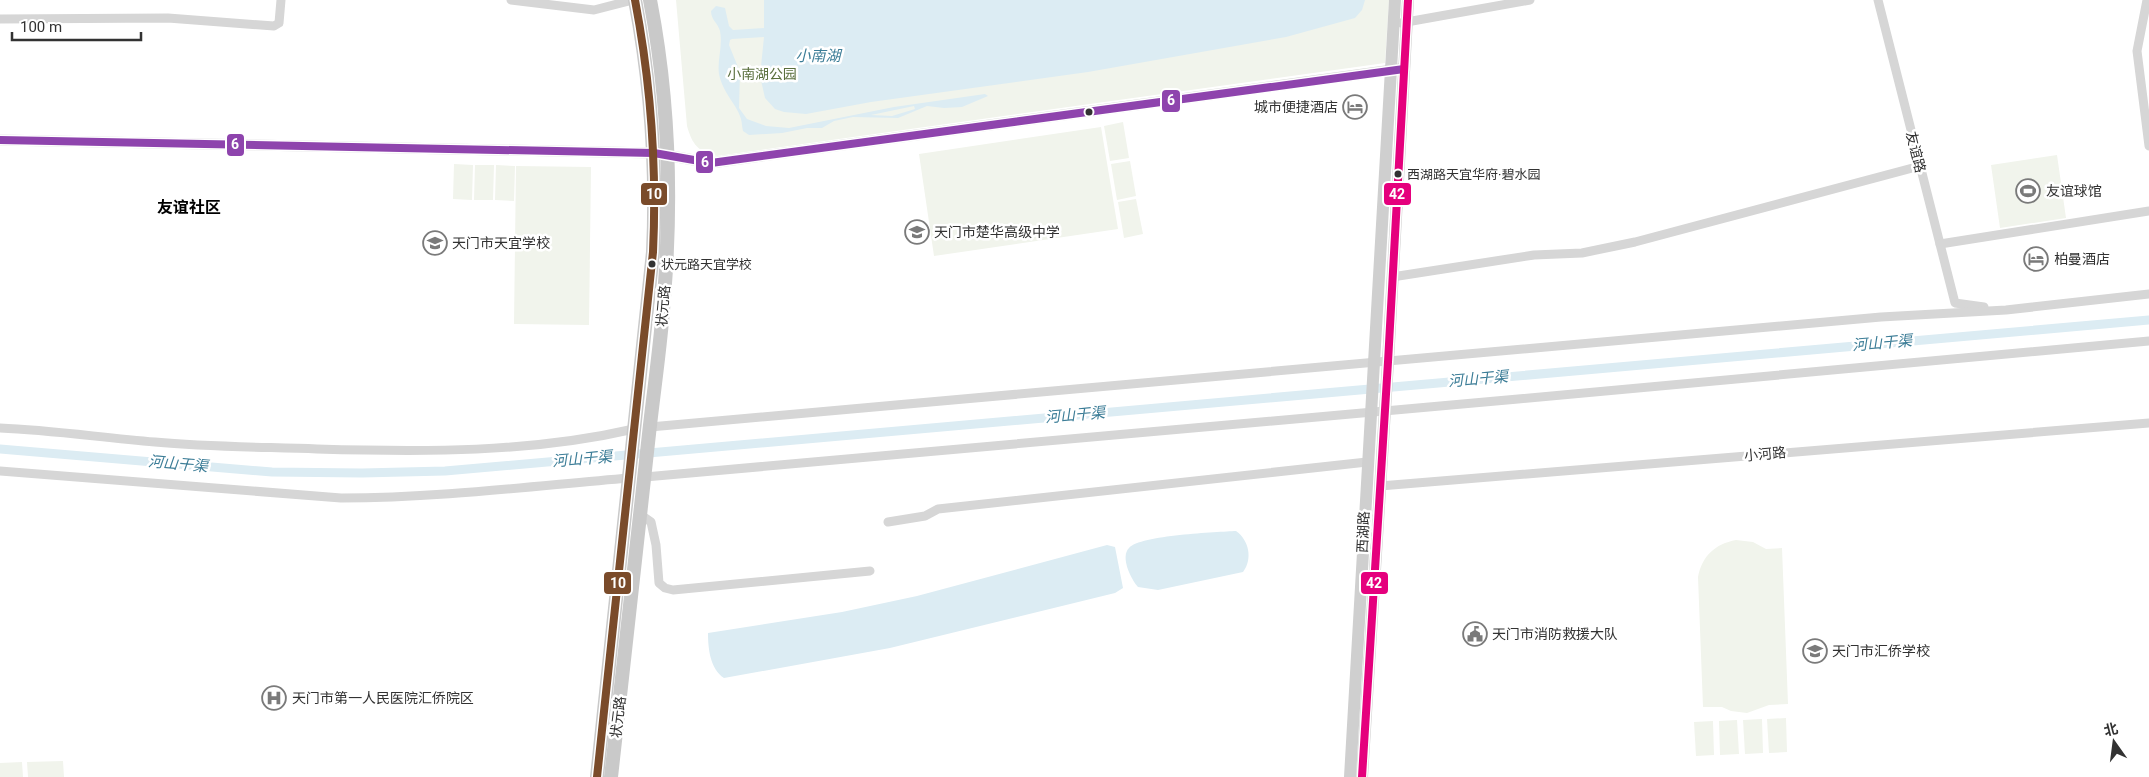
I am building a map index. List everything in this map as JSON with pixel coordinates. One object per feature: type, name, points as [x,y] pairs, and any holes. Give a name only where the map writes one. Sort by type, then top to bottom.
[{"type":"main road","name":"状元路","points":[[611,777],[664,298],[668,216],[661,154],[634,0]]},
{"type":"main road","name":"状元路","points":[[597,777],[653,261],[661,154],[660,59],[650,0]]},
{"type":"main road","points":[[1381,366],[1392,277],[1398,69],[1393,25],[1395,0]]},
{"type":"main road","points":[[1381,366],[1398,69],[1408,0]]},
{"type":"main road","name":"西湖路","points":[[1362,777],[1384,409],[1381,366]]},
{"type":"main road","name":"西湖路","points":[[1350,777],[1370,410],[1381,366]]},
{"type":"street","points":[[0,19],[168,18],[274,26],[279,23],[281,0]]},
{"type":"street","points":[[511,0],[594,10],[634,0]]},
{"type":"street","points":[[1393,25],[1530,0]]},
{"type":"street","name":"友谊路","points":[[1878,0],[1955,303],[2006,310]]},
{"type":"street","points":[[2147,0],[2137,51],[2149,146]]},
{"type":"street","points":[[0,140],[661,154],[695,162],[726,162],[1398,69]]},
{"type":"street","points":[[1392,277],[1534,255],[1582,253],[1635,242],[1920,166]]},
{"type":"street","points":[[1940,244],[2149,211]]},
{"type":"street","points":[[649,430],[1381,366],[1881,317],[2006,310],[2149,294]]},
{"type":"street","points":[[644,477],[2149,341]]},
{"type":"street","name":"小河路","points":[[1380,486],[2149,423]]},
{"type":"street","points":[[0,428],[51,430],[214,447],[394,452],[479,450],[558,443],[634,432]]},
{"type":"street","points":[[888,522],[925,516],[938,510],[1367,462]]},
{"type":"street","points":[[0,471],[341,498],[439,495],[629,477]]},
{"type":"street","points":[[641,515],[651,522],[656,546],[657,577],[659,583],[665,588],[673,590],[870,571]]},
{"type":"green space","name":"小南湖公园","points":[[676,0],[1389,0],[1385,63],[717,156],[705,152],[697,146],[691,138],[687,126]]},
{"type":"green space","points":[[1123,122],[1129,158],[1110,161],[1104,126]]},
{"type":"green space","points":[[1101,127],[1118,229],[934,256],[919,154]]},
{"type":"green space","name":"友谊球馆","points":[[2057,155],[2066,218],[2000,228],[1991,165]]},
{"type":"green space","points":[[1130,161],[1136,196],[1117,200],[1111,164]]},
{"type":"green space","points":[[454,164],[473,165],[472,200],[453,199]]},
{"type":"green space","points":[[475,165],[494,165],[493,200],[474,200]]},
{"type":"green space","points":[[496,165],[515,166],[514,201],[495,200]]},
{"type":"green space","points":[[516,166],[591,167],[589,325],[514,324]]},
{"type":"green space","points":[[1136,199],[1143,234],[1124,238],[1118,202]]},
{"type":"green space","points":[[1736,540],[1753,542],[1766,549],[1782,548],[1788,704],[1769,705],[1747,713],[1731,711],[1722,707],[1703,707],[1698,577],[1706,557],[1711,552],[1722,545]]},
{"type":"green space","points":[[1786,718],[1787,752],[1769,753],[1767,719]]},
{"type":"green space","points":[[1762,719],[1763,753],[1745,754],[1743,720]]},
{"type":"green space","points":[[1737,720],[1739,754],[1720,755],[1719,721]]},
{"type":"green space","points":[[1713,721],[1714,755],[1696,756],[1694,722]]},
{"type":"green space","points":[[63,761],[64,777],[28,777],[27,762]]},
{"type":"green space","points":[[22,762],[23,777],[0,777],[0,763]]},
{"type":"water","name":"小南湖","points":[[764,0],[1365,0],[1362,10],[1355,18],[1286,37],[1088,72],[871,102],[806,114],[784,112],[775,109],[765,98],[760,76],[764,37],[732,39],[729,45],[740,72],[739,108],[747,119],[766,126],[789,128],[894,107],[985,94],[988,96],[962,107],[944,108],[927,106],[898,118],[853,117],[834,121],[822,128],[749,135],[743,131],[739,114],[721,81],[719,74],[720,31],[712,17],[711,11],[716,6],[725,8],[729,26],[733,30],[764,28]],"holes":[[[914,106],[915,109],[892,116],[871,115]]]},
{"type":"water","points":[[1236,531],[1247,544],[1249,556],[1243,572],[1158,590],[1138,587],[1127,568],[1127,552],[1129,548],[1136,544],[1163,537]]},
{"type":"water","points":[[1107,545],[1115,547],[1123,588],[1115,593],[890,648],[724,678],[719,674],[711,658],[708,633],[842,612],[917,596]]},
{"type":"waterway","name":"河山干渠","points":[[0,449],[272,472],[362,473],[445,471],[2149,320]]},
{"type":"transit line","name":"10","points":[[597,777],[653,252],[652,126],[641,31],[635,0]]},
{"type":"transit line","name":"42","points":[[1362,777],[1408,0]]},
{"type":"transit line","name":"6","points":[[0,140],[654,153],[711,163],[1404,69]]},
{"type":"place","name":"城市便捷酒店","points":[[1355,107]]},
{"type":"place","name":"西湖路天宜华府·碧水园","points":[[1398,174]]},
{"type":"place","name":"友谊球馆","points":[[2028,191]]},
{"type":"place","name":"天门市楚华高级中学","points":[[917,232]]},
{"type":"place","name":"天门市天宜学校","points":[[435,243]]},
{"type":"place","name":"柏曼酒店","points":[[2036,259]]},
{"type":"place","name":"状元路天宜学校","points":[[652,264]]},
{"type":"place","name":"天门市消防救援大队","points":[[1475,634]]},
{"type":"place","name":"天门市汇侨学校","points":[[1815,651]]},
{"type":"place","name":"天门市第一人民医院汇侨院区","points":[[274,698]]},
{"type":"district","name":"友谊社区","points":[[189,207]]}]
